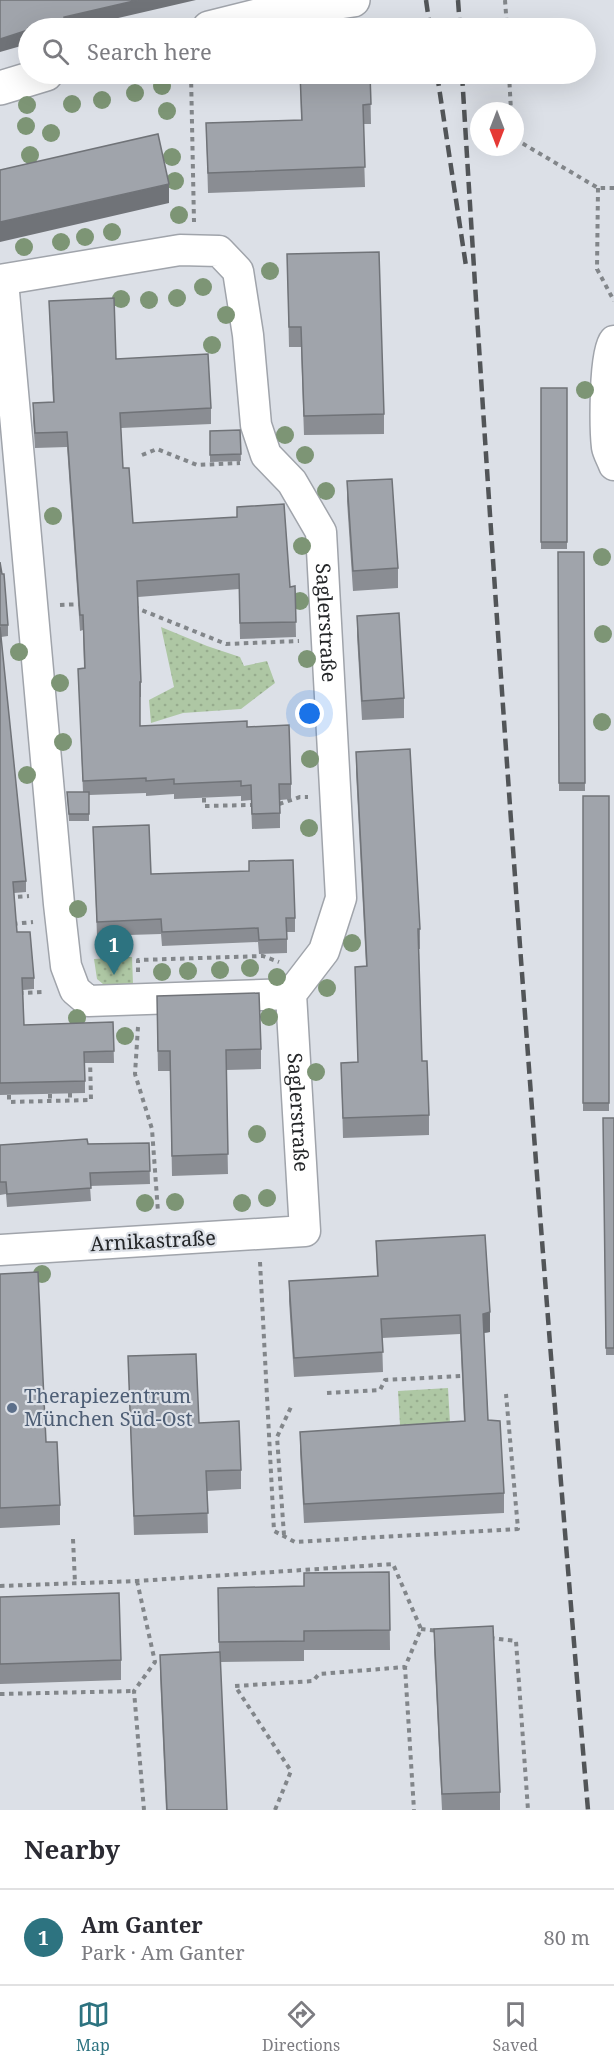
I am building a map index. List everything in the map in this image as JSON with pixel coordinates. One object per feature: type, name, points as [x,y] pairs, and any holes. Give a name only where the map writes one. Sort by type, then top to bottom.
[{"type":"street","points":[[249,18],[338,1]]},
{"type":"street","points":[[0,88],[18,83]]},
{"type":"street","name":"Saglerstraße","points":[[2,280],[180,250],[219,251],[238,271],[248,334],[256,425],[266,455],[292,482],[321,532],[341,898],[324,951],[291,994],[305,1231]]},
{"type":"street","points":[[2,280],[60,920],[66,966],[75,990],[88,1001],[291,994]]},
{"type":"street","points":[[614,341],[610,345],[607,368],[607,448],[614,465]]},
{"type":"street","name":"Arnikastraße","points":[[0,1250],[305,1231]]},
{"type":"path","points":[[505,0],[506,18]]},
{"type":"path","points":[[191,84],[194,250]]},
{"type":"path","points":[[510,84],[511,102]]},
{"type":"path","points":[[524,144],[598,188],[614,188]]},
{"type":"path","points":[[598,188],[597,269],[614,301]]},
{"type":"path","points":[[141,455],[157,449],[197,465],[243,463],[266,455]]},
{"type":"path","points":[[32,605],[89,604]]},
{"type":"path","points":[[133,607],[226,644],[326,639]]},
{"type":"path","points":[[279,804],[300,797]]},
{"type":"path","points":[[204,798],[204,806],[251,805]]},
{"type":"path","points":[[138,960],[263,956],[291,967],[291,994]]},
{"type":"path","points":[[11,994],[75,990]]},
{"type":"path","points":[[138,1024],[135,1074],[152,1129],[158,1210]]},
{"type":"path","points":[[9,1095],[9,1102],[91,1100],[90,1056]]},
{"type":"path","points":[[70,1093],[70,1101]]},
{"type":"path","points":[[29,1094],[29,1102]]},
{"type":"path","points":[[50,1094],[50,1101]]},
{"type":"path","points":[[259,1234],[274,1531],[295,1542],[518,1529],[506,1394]]},
{"type":"path","points":[[327,1393],[380,1390],[386,1380],[462,1376]]},
{"type":"path","points":[[285,1535],[277,1437],[291,1407]]},
{"type":"path","points":[[73,1539],[75,1583]]},
{"type":"path","points":[[0,1587],[137,1581],[393,1564],[421,1629],[405,1666],[414,1810]]},
{"type":"path","points":[[137,1581],[155,1662],[134,1691],[144,1810]]},
{"type":"path","points":[[421,1629],[442,1632]]},
{"type":"path","points":[[484,1637],[516,1641],[528,1810]]},
{"type":"path","points":[[275,1810],[291,1771],[235,1686],[313,1681],[319,1674],[405,1666]]},
{"type":"path","points":[[0,1694],[134,1691]]},
{"type":"green space","points":[[161,627],[240,657],[244,666],[267,661],[275,683],[241,709],[183,713],[151,723],[149,700],[174,687]]},
{"type":"green space","points":[[132,957],[133,984],[103,984],[97,979],[94,959]]},
{"type":"green space","points":[[448,1388],[450,1423],[400,1425],[398,1391]]},
{"type":"building","points":[[0,0],[138,0],[64,18],[18,18],[18,33],[0,39]]},
{"type":"building","points":[[300,84],[370,84],[371,104],[363,105],[365,167],[208,173],[206,123],[302,120]]},
{"type":"building","points":[[158,134],[169,184],[0,222],[0,170]]},
{"type":"building","points":[[379,252],[384,414],[304,416],[301,327],[289,327],[287,254]]},
{"type":"building","points":[[114,298],[116,359],[208,354],[211,408],[120,413],[123,468],[129,468],[133,523],[237,517],[237,507],[284,504],[290,587],[295,586],[296,622],[240,623],[239,574],[137,581],[141,682],[140,726],[247,721],[247,727],[289,725],[291,784],[279,784],[280,813],[252,814],[251,785],[241,786],[241,781],[174,784],[174,779],[146,781],[146,778],[83,781],[78,669],[85,668],[83,615],[80,615],[67,432],[35,433],[33,403],[54,402],[49,301]]},
{"type":"building","points":[[541,388],[567,388],[567,542],[541,542]]},
{"type":"building","points":[[240,430],[241,454],[210,455],[210,431]]},
{"type":"building","points":[[392,479],[398,568],[353,571],[347,481]]},
{"type":"building","points":[[558,552],[584,552],[585,783],[559,783]]},
{"type":"building","points":[[0,562],[2,574],[4,574],[8,625],[0,625]]},
{"type":"building","points":[[399,613],[404,698],[362,701],[357,616]]},
{"type":"building","points":[[0,627],[26,881],[13,882],[17,932],[30,932],[34,978],[22,978],[24,1025],[113,1022],[114,1051],[84,1052],[85,1081],[0,1083]]},
{"type":"building","points":[[410,749],[420,929],[418,929],[422,1061],[427,1061],[429,1115],[343,1118],[341,1063],[358,1062],[355,967],[367,966],[356,752]]},
{"type":"building","points":[[67,792],[89,792],[89,814],[69,814]]},
{"type":"building","points":[[583,796],[609,796],[609,1103],[583,1103]]},
{"type":"building","points":[[149,825],[151,874],[249,871],[249,861],[293,860],[295,918],[286,918],[287,939],[259,940],[258,928],[162,932],[161,919],[97,922],[93,827]]},
{"type":"building","points":[[259,993],[261,1049],[226,1050],[228,1154],[172,1156],[170,1051],[158,1051],[157,996]]},
{"type":"building","points":[[603,1118],[614,1118],[614,1348],[606,1348]]},
{"type":"building","points":[[87,1139],[88,1144],[149,1143],[150,1171],[90,1173],[91,1188],[7,1194],[6,1182],[0,1182],[0,1145]]},
{"type":"building","points":[[485,1235],[490,1312],[483,1314],[488,1420],[500,1421],[504,1493],[304,1504],[300,1432],[465,1421],[460,1315],[381,1319],[383,1352],[294,1358],[289,1281],[378,1276],[376,1241]]},
{"type":"building","points":[[38,1272],[46,1442],[57,1442],[60,1505],[0,1508],[0,1274]]},
{"type":"building","points":[[196,1354],[199,1423],[239,1421],[241,1470],[206,1471],[208,1513],[134,1516],[128,1356]]},
{"type":"building","points":[[389,1572],[390,1630],[304,1631],[304,1641],[219,1642],[218,1588],[304,1586],[304,1573]]},
{"type":"building","points":[[119,1593],[121,1660],[0,1664],[0,1597]]},
{"type":"building","points":[[493,1626],[500,1792],[442,1794],[434,1629]]},
{"type":"building","points":[[220,1652],[227,1810],[167,1810],[160,1655]]},
{"type":"railway","points":[[426,0],[429,18]]},
{"type":"railway","points":[[458,0],[459,18]]},
{"type":"railway","points":[[439,84],[466,266]]},
{"type":"railway","points":[[463,84],[520,942],[588,1810]]},
{"type":"place","name":"Am Ganter","points":[[114,975]]},
{"type":"place","name":"Therapiezentrum München Süd-Ost","points":[[12,1408]]}]
